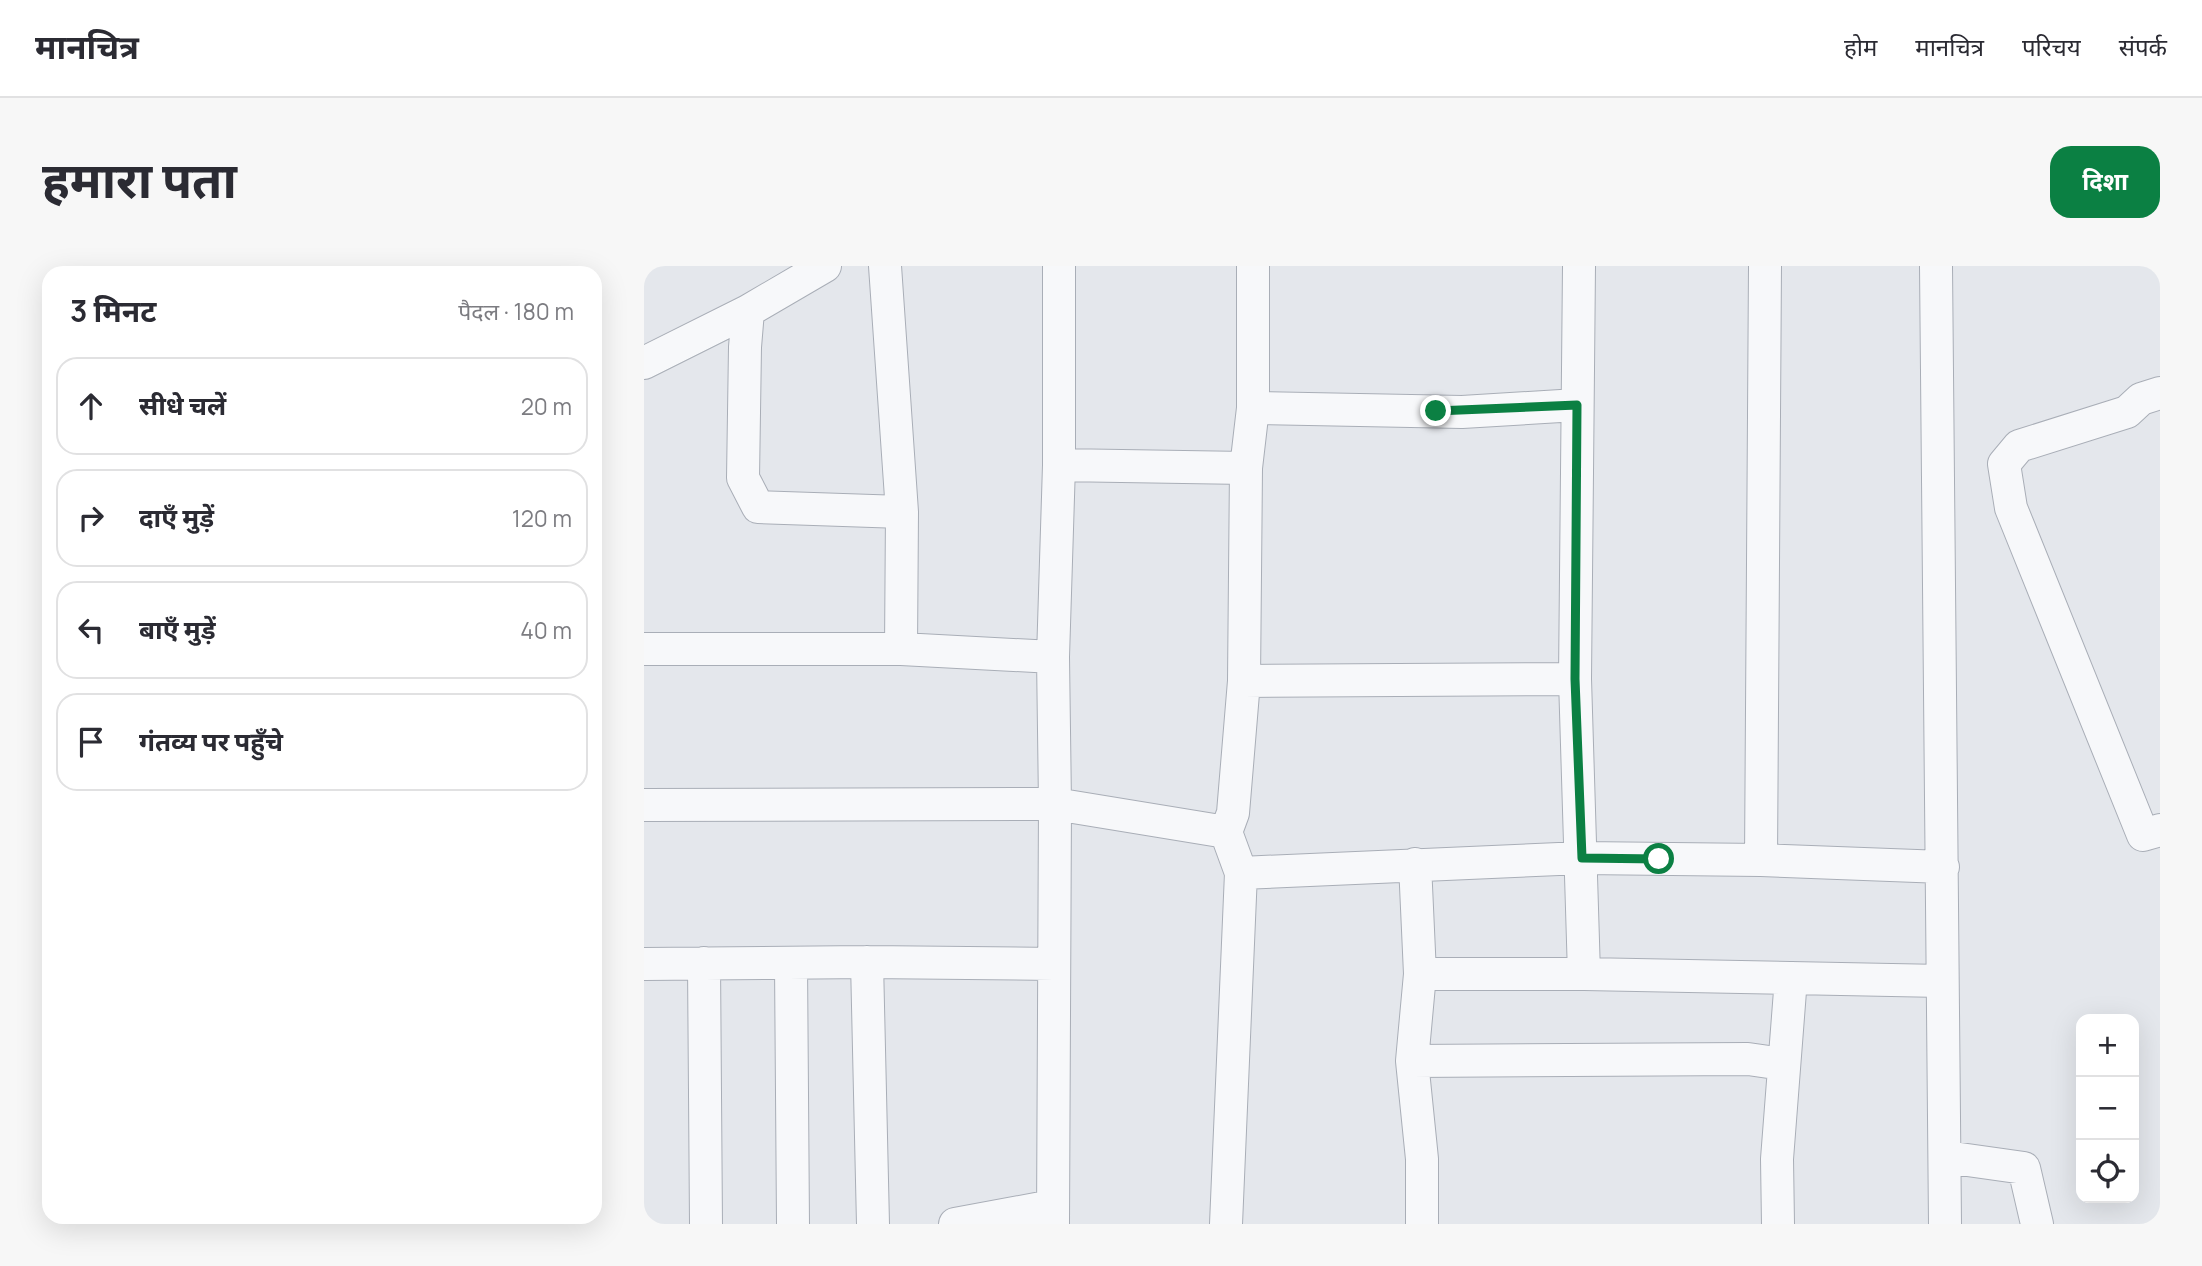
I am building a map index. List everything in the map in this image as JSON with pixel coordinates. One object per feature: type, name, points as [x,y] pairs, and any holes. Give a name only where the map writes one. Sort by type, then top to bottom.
[{"type":"street","points":[[644,363],[748,311],[825,266]]},
{"type":"street","points":[[885,266],[902,512],[901,649]]},
{"type":"street","points":[[955,1224],[1053,1215],[1053,657],[1059,465],[1059,266]]},
{"type":"street","points":[[1226,1224],[1241,873],[1226,832],[1233,813],[1244,681],[1245,468],[1253,408],[1253,266]]},
{"type":"street","points":[[1579,266],[1575,679],[1584,974]]},
{"type":"street","points":[[1761,860],[1765,266]]},
{"type":"street","points":[[1936,266],[1945,1224]]},
{"type":"street","points":[[748,311],[743,478],[758,507],[902,512]]},
{"type":"street","points":[[2160,393],[2141,399],[2127,412],[2019,446],[2004,464],[2011,508],[2143,835],[2160,830]]},
{"type":"street","points":[[1253,408],[1462,412],[1577,405]]},
{"type":"street","points":[[1059,465],[1245,468]]},
{"type":"street","points":[[644,649],[901,649],[1053,657]]},
{"type":"street","points":[[1244,681],[1575,679]]},
{"type":"street","points":[[644,805],[1055,804],[1226,832]]},
{"type":"street","points":[[1241,873],[1582,858],[1761,860],[1943,867]]},
{"type":"street","points":[[1415,864],[1420,974],[1412,1061],[1422,1159],[1422,1224]]},
{"type":"street","points":[[644,964],[867,961],[1054,964]]},
{"type":"street","points":[[867,961],[873,1224]]},
{"type":"street","points":[[704,963],[706,1224]]},
{"type":"street","points":[[791,963],[793,1224]]},
{"type":"street","points":[[1420,974],[1584,974],[1942,981]]},
{"type":"street","points":[[1778,1224],[1777,1159],[1791,978]]},
{"type":"street","points":[[1412,1061],[1748,1059],[1783,1064]]},
{"type":"street","points":[[1946,1157],[2024,1168],[2037,1224]]},
{"type":"route","points":[[1436,411],[1462,412],[1577,405],[1575,679],[1582,858],[1659,859]]}]
